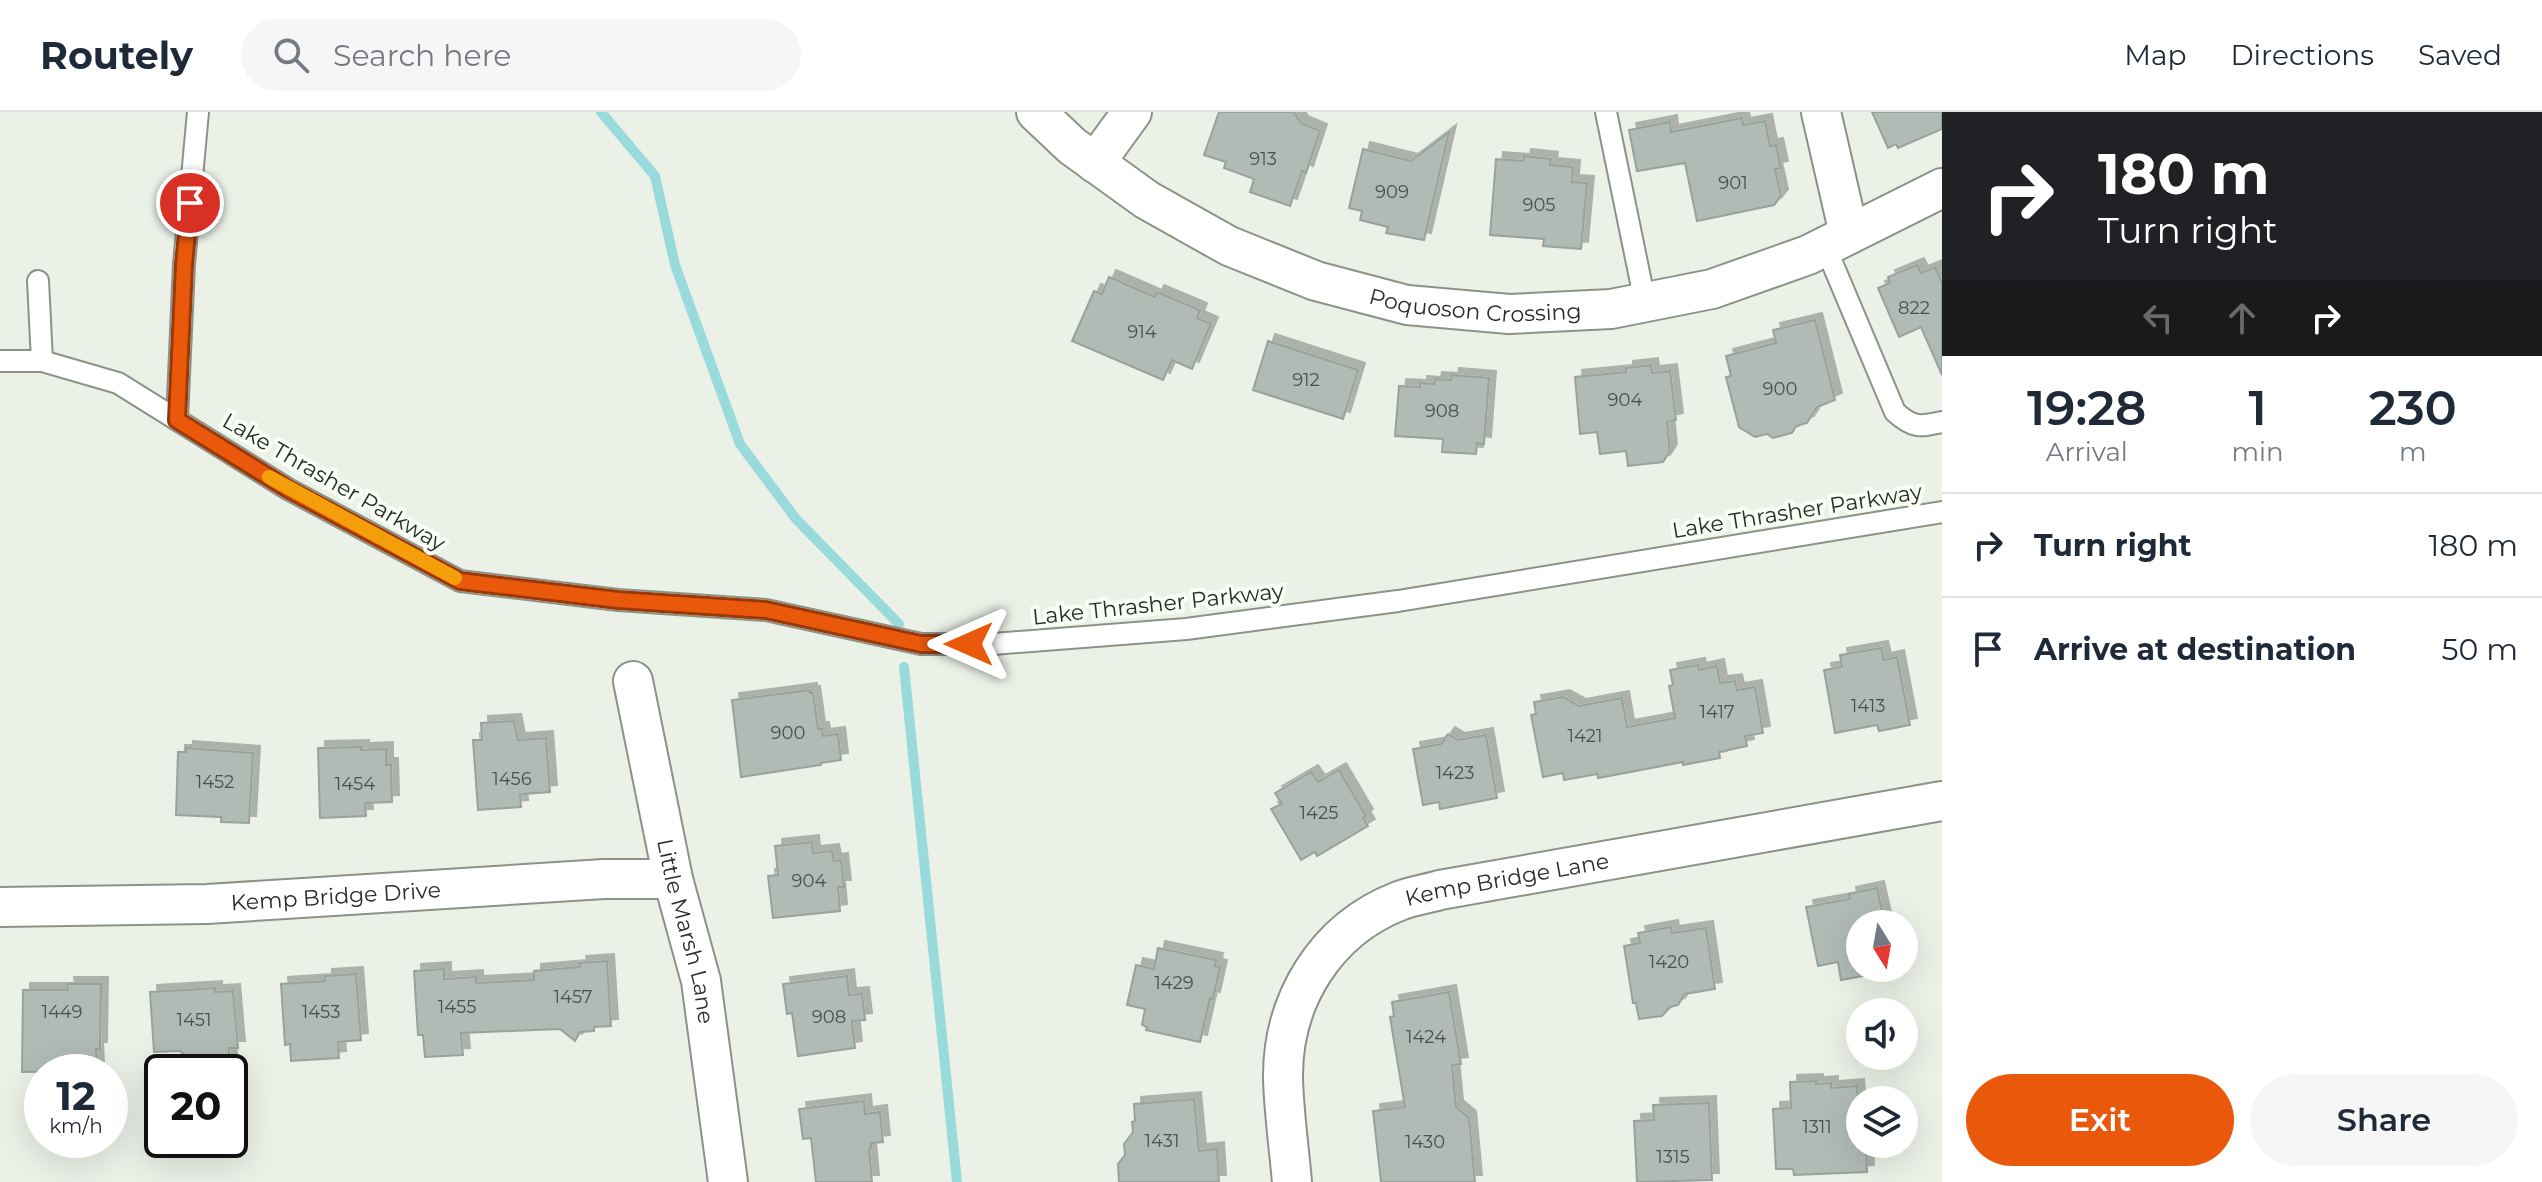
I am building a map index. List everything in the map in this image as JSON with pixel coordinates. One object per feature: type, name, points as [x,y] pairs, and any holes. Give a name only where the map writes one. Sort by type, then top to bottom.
[{"type":"street","name":"Poquoson Crossing","points":[[1036,112],[1072,146],[1147,200],[1229,246],[1316,281],[1407,305],[1509,314],[1611,309],[1712,289],[1808,255],[1942,188]]},
{"type":"street","points":[[1095,163],[1132,112]]},
{"type":"street","points":[[1821,112],[1837,240]]},
{"type":"street","name":"Little Marsh Lane","points":[[633,681],[673,879],[701,981],[728,1182]]},
{"type":"street","name":"Kemp Bridge Lane","points":[[1292,1182],[1283,1077],[1287,1037],[1297,1000],[1310,973],[1328,949],[1362,920],[1399,901],[1440,890],[1942,801]]},
{"type":"street","name":"Kemp Bridge Drive","points":[[0,907],[207,904],[604,879],[673,879]]},
{"type":"lane","points":[[177,420],[184,264],[198,112]]},
{"type":"lane","points":[[1606,112],[1645,302]]},
{"type":"lane","points":[[1837,240],[1895,412],[1910,425],[1926,426],[1942,422]]},
{"type":"lane","points":[[38,281],[42,361]]},
{"type":"lane","name":"Lake Thrasher Parkway","points":[[0,361],[42,361],[118,383],[288,489],[460,581],[618,600],[766,610],[921,644],[993,644],[1186,629],[1398,601],[1942,512]]},
{"type":"building","points":[[1219,112],[1294,112],[1301,123],[1320,131],[1306,173],[1302,171],[1290,206],[1250,192],[1254,179],[1224,168],[1226,162],[1204,155]]},
{"type":"building","points":[[1872,112],[1942,112],[1942,129],[1898,148],[1896,144],[1888,148]]},
{"type":"building","points":[[1742,118],[1743,125],[1765,121],[1770,146],[1776,145],[1781,168],[1775,169],[1781,196],[1774,205],[1697,221],[1685,163],[1637,171],[1629,130],[1670,122],[1671,132]]},
{"type":"building","points":[[1449,132],[1424,240],[1386,233],[1388,227],[1360,220],[1362,211],[1349,208],[1363,149],[1411,161]]},
{"type":"building","points":[[1524,156],[1551,159],[1550,165],[1573,167],[1572,182],[1587,183],[1581,249],[1543,246],[1544,239],[1490,235],[1496,159],[1523,161]]},
{"type":"building","points":[[1917,265],[1921,273],[1935,267],[1942,283],[1942,375],[1921,327],[1899,337],[1878,288],[1890,283],[1888,277]]},
{"type":"building","points":[[1109,277],[1155,297],[1157,292],[1200,310],[1197,318],[1211,324],[1192,369],[1172,360],[1163,380],[1072,341],[1094,291],[1102,294]]},
{"type":"building","points":[[1815,320],[1835,400],[1817,407],[1807,423],[1796,426],[1792,433],[1773,438],[1767,434],[1755,437],[1739,427],[1726,377],[1731,376],[1726,356],[1776,343],[1773,330]]},
{"type":"building","points":[[1268,341],[1358,370],[1343,419],[1253,390]]},
{"type":"building","points":[[1651,365],[1652,373],[1670,371],[1676,420],[1667,422],[1670,451],[1663,462],[1628,466],[1626,451],[1600,454],[1597,432],[1580,434],[1575,377],[1626,372],[1626,368]]},
{"type":"building","points":[[1452,375],[1489,378],[1484,444],[1477,443],[1476,454],[1442,452],[1443,439],[1395,436],[1399,386],[1420,387],[1420,383],[1434,384],[1435,379],[1451,380]]},
{"type":"building","points":[[1881,648],[1884,660],[1897,657],[1910,725],[1879,731],[1877,725],[1835,733],[1824,670],[1842,667],[1840,655]]},
{"type":"building","points":[[1698,665],[1699,670],[1717,666],[1720,683],[1735,681],[1737,690],[1755,687],[1763,733],[1745,736],[1747,746],[1719,752],[1720,758],[1598,778],[1597,774],[1564,780],[1563,773],[1543,777],[1531,715],[1536,714],[1534,702],[1563,697],[1579,706],[1622,698],[1627,727],[1675,718],[1669,686],[1673,685],[1670,670]]},
{"type":"building","points":[[810,690],[818,729],[822,729],[823,736],[838,734],[841,760],[741,777],[732,700]]},
{"type":"building","points":[[514,721],[518,740],[546,738],[550,792],[520,795],[521,807],[478,810],[473,740],[482,740],[481,723]]},
{"type":"building","points":[[1448,734],[1458,740],[1486,735],[1497,798],[1440,809],[1439,802],[1423,805],[1413,749],[1441,744]]},
{"type":"building","points":[[362,747],[361,750],[386,749],[386,765],[391,765],[392,802],[365,803],[366,816],[320,818],[318,748]]},
{"type":"building","points":[[186,748],[253,753],[249,823],[221,822],[221,817],[176,815],[178,752],[186,752]]},
{"type":"building","points":[[1339,770],[1366,816],[1363,818],[1368,826],[1317,856],[1315,852],[1301,860],[1271,809],[1282,804],[1275,793],[1311,772],[1318,782]]},
{"type":"building","points":[[812,842],[813,853],[832,851],[834,861],[841,860],[844,887],[838,887],[840,911],[773,918],[768,876],[778,875],[775,846]]},
{"type":"building","points":[[1877,888],[1882,910],[1846,910],[1846,979],[1841,980],[1838,962],[1818,966],[1806,907],[1850,899],[1849,894]]},
{"type":"building","points":[[1671,927],[1672,933],[1706,928],[1715,989],[1685,994],[1678,1005],[1670,1007],[1662,1016],[1639,1019],[1636,1003],[1633,1003],[1624,946],[1640,943],[1638,933]]},
{"type":"building","points":[[1158,948],[1216,960],[1215,966],[1220,967],[1200,1042],[1146,1030],[1147,1027],[1142,1025],[1145,1009],[1127,1005],[1136,965],[1154,969]]},
{"type":"building","points":[[607,961],[611,1026],[580,1032],[575,1041],[560,1029],[461,1033],[463,1055],[425,1057],[423,1035],[418,1035],[414,971],[444,969],[444,979],[476,977],[476,983],[534,980],[534,971]]},
{"type":"building","points":[[356,974],[361,1040],[338,1042],[339,1058],[291,1061],[290,1044],[285,1045],[281,984],[325,981],[325,976]]},
{"type":"building","points":[[847,976],[849,995],[862,994],[865,1020],[852,1021],[855,1048],[798,1056],[792,1013],[787,1014],[783,984]]},
{"type":"building","points":[[67,984],[101,984],[100,1049],[96,1049],[96,1054],[24,1054],[22,1072],[23,990],[68,990]]},
{"type":"building","points":[[215,988],[215,992],[233,991],[238,1048],[229,1048],[229,1054],[154,1052],[150,992]]},
{"type":"building","points":[[1449,992],[1461,1064],[1452,1065],[1456,1107],[1469,1118],[1475,1182],[1381,1182],[1373,1111],[1405,1107],[1390,1017],[1394,1016],[1392,1002]]},
{"type":"building","points":[[1816,1081],[1816,1084],[1831,1083],[1831,1088],[1846,1087],[1846,1158],[1866,1158],[1867,1172],[1794,1175],[1793,1169],[1776,1169],[1773,1109],[1791,1108],[1790,1082]]},
{"type":"building","points":[[1194,1099],[1199,1151],[1217,1149],[1219,1182],[1119,1182],[1118,1164],[1125,1155],[1124,1144],[1133,1132],[1134,1104]]},
{"type":"building","points":[[864,1101],[865,1114],[880,1112],[883,1142],[871,1143],[869,1149],[872,1182],[816,1182],[811,1138],[803,1139],[799,1109]]},
{"type":"building","points":[[1709,1103],[1712,1180],[1637,1182],[1634,1121],[1654,1120],[1653,1105]]},
{"type":"waterway","points":[[601,112],[655,176],[675,265],[740,444],[796,519],[899,624]]},
{"type":"waterway","points":[[904,667],[957,1182]]},
{"type":"slow traffic","points":[[269,477],[455,578]]},
{"type":"route","points":[[190,203],[177,420],[288,489],[460,581],[618,600],[766,610],[921,644],[969,644]]}]
